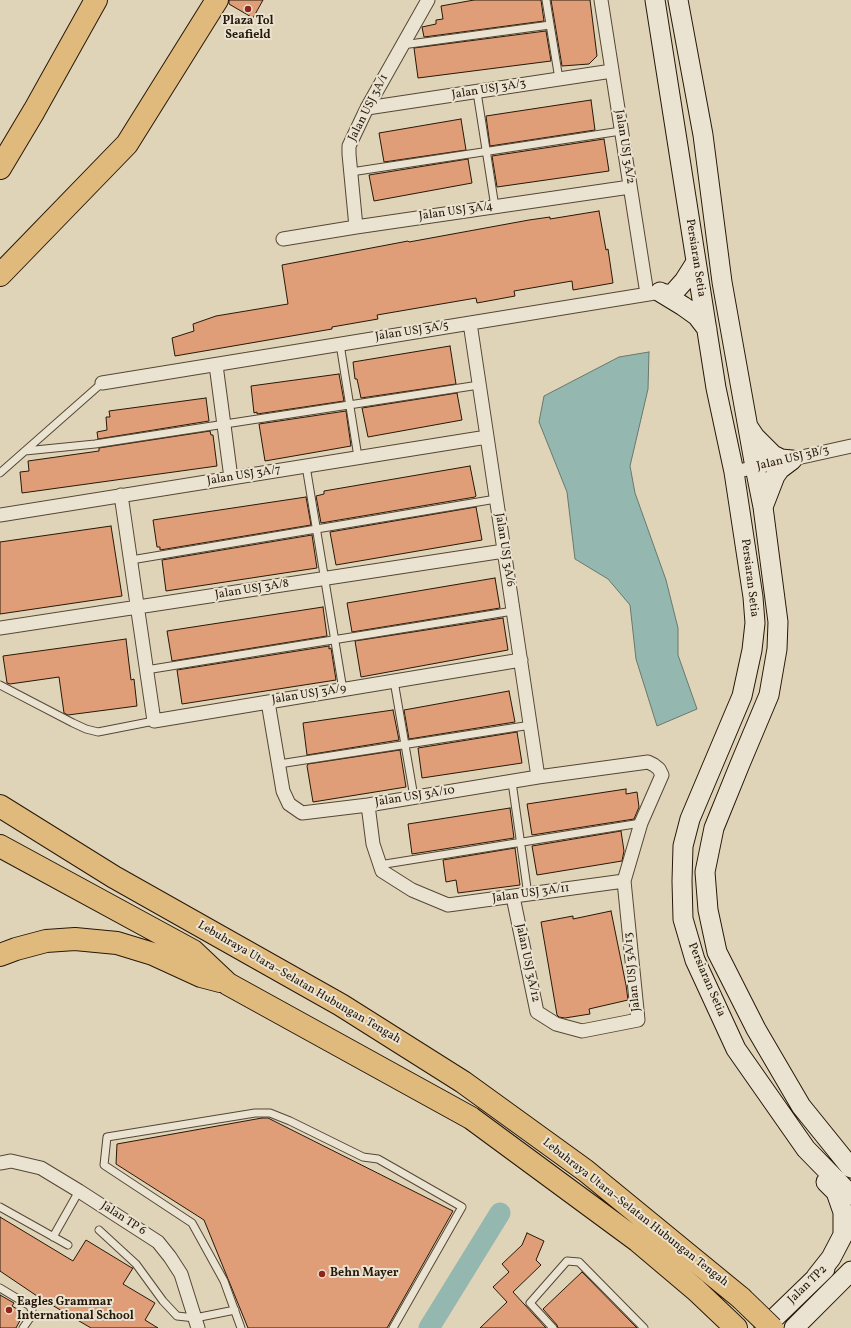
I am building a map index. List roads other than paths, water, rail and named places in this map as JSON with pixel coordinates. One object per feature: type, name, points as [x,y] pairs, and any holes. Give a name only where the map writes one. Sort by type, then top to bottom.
[{"type":"highway","points":[[0,168],[96,0]]},
{"type":"highway","points":[[0,275],[128,144],[217,0]]},
{"type":"highway","name":"Lebuhraya Utara–Selatan Hubungan Tengah","points":[[2,807],[114,877],[341,1005],[463,1082],[586,1171],[741,1298],[772,1328]]},
{"type":"highway","name":"Lebuhraya Utara–Selatan Hubungan Tengah","points":[[0,846],[193,951],[228,984],[471,1118],[638,1241],[696,1290],[730,1322]]},
{"type":"highway","points":[[0,955],[16,949],[46,942],[76,939],[117,943],[153,954],[201,976],[228,984]]},
{"type":"main road","name":"Persiaran Setia","points":[[655,0],[716,388],[734,472],[753,597],[755,623],[752,650],[742,696],[690,819],[683,846],[683,918],[695,960],[736,1049],[806,1149],[851,1195]]},
{"type":"main road","name":"Persiaran Setia","points":[[678,0],[703,135],[722,282],[763,507],[778,622],[777,649],[769,695],[714,828],[705,872],[708,910],[717,952],[756,1029],[801,1106],[851,1168]]},
{"type":"main road","points":[[661,292],[684,281],[696,262]]},
{"type":"main road","points":[[661,292],[697,316],[707,329]]},
{"type":"main road","points":[[747,425],[755,437],[773,455],[781,459],[792,460]]},
{"type":"main road","points":[[763,507],[774,476],[780,469],[792,460]]},
{"type":"main road","points":[[736,1049],[754,1087],[778,1125],[812,1168],[836,1192],[843,1212],[843,1235],[831,1258],[816,1277]]},
{"type":"main road","name":"Jalan TP2","points":[[764,1328],[851,1243]]},
{"type":"main road","name":"Jalan TP2","points":[[794,1328],[851,1271]]},
{"type":"main road","points":[[829,1294],[851,1278]]},
{"type":"street","name":"Jalan USJ 3A/1","points":[[356,227],[350,172],[349,146],[367,108],[428,0]]},
{"type":"street","name":"Jalan USJ 3A/2","points":[[601,0],[630,187],[661,292]]},
{"type":"street","name":"Jalan USJ 3A/3","points":[[367,108],[612,71]]},
{"type":"street","name":"Jalan USJ 3A/4","points":[[283,239],[630,187]]},
{"type":"street","name":"Jalan USJ 3A/5","points":[[102,383],[722,282]]},
{"type":"street","name":"Jalan USJ 3A/6","points":[[470,323],[538,778]]},
{"type":"street","points":[[216,365],[231,478]]},
{"type":"street","name":"Jalan USJ 3A/7","points":[[0,514],[487,437]]},
{"type":"street","name":"Jalan USJ 3B/3","points":[[734,472],[851,446]]},
{"type":"street","points":[[121,495],[154,721]]},
{"type":"street","name":"Jalan USJ 3A/8","points":[[0,628],[504,551]]},
{"type":"street","name":"Jalan USJ 3A/9","points":[[154,721],[521,660]]},
{"type":"street","name":"Jalan USJ 3A/10","points":[[268,702],[283,791],[289,804],[302,813],[368,805],[648,762],[659,769],[662,775],[641,823]]},
{"type":"street","name":"Jalan USJ 3A/11","points":[[368,805],[373,844],[382,871],[412,890],[448,906],[624,881]]},
{"type":"street","points":[[624,881],[641,823]]},
{"type":"street","name":"Jalan USJ 3A/13","points":[[596,1028],[638,1020],[624,881]]},
{"type":"street","name":"Jalan USJ 3A/12","points":[[513,897],[537,1012],[556,1024],[582,1031],[596,1028]]},
{"type":"street","name":"Jalan TP 6","points":[[0,1163],[11,1162],[41,1168],[158,1242],[181,1274],[197,1323]]},
{"type":"lane","points":[[546,0],[559,79]]},
{"type":"lane","points":[[402,45],[550,25]]},
{"type":"lane","points":[[477,92],[495,207]]},
{"type":"lane","points":[[350,172],[621,131]]},
{"type":"lane","points":[[340,344],[358,457]]},
{"type":"lane","points":[[0,473],[102,383]]},
{"type":"lane","points":[[25,451],[95,444],[479,385]]},
{"type":"lane","points":[[306,466],[344,690]]},
{"type":"lane","points":[[130,560],[496,499]]},
{"type":"lane","points":[[146,670],[513,611]]},
{"type":"lane","points":[[394,681],[414,797]]},
{"type":"lane","name":"Jalan USJ 3A/9","points":[[0,684],[73,723],[86,729],[98,732],[154,721]]},
{"type":"lane","points":[[279,764],[530,725]]},
{"type":"lane","points":[[512,782],[528,894]]},
{"type":"lane","points":[[379,864],[641,823]]},
{"type":"lane","points":[[241,1328],[224,1281],[192,1223],[104,1165],[107,1137],[255,1113],[270,1113],[290,1121],[363,1157],[378,1159],[462,1206],[393,1328]]},
{"type":"lane","points":[[53,1237],[79,1191]]},
{"type":"lane","points":[[0,1207],[68,1246]]},
{"type":"lane","points":[[99,1230],[136,1264],[163,1301],[177,1316],[197,1323],[235,1310]]},
{"type":"lane","points":[[553,1328],[530,1303],[567,1261],[579,1262],[644,1328]]},
{"type":"lane","points":[[0,1288],[30,1306],[32,1315],[23,1328]]},
{"type":"water","points":[[649,352],[648,389],[630,466],[635,493],[666,580],[678,628],[678,655],[697,709],[657,726],[636,659],[630,605],[608,579],[575,559],[567,492],[539,422],[544,396],[619,357]]},
{"type":"waterway","points":[[429,1328],[500,1213]]},
{"type":"place","name":"Plaza Tol Seafield","points":[[248,9]]},
{"type":"place","name":"Behn Mayer","points":[[322,1274]]},
{"type":"place","name":"Eagles Grammar International School","points":[[9,1310]]}]
